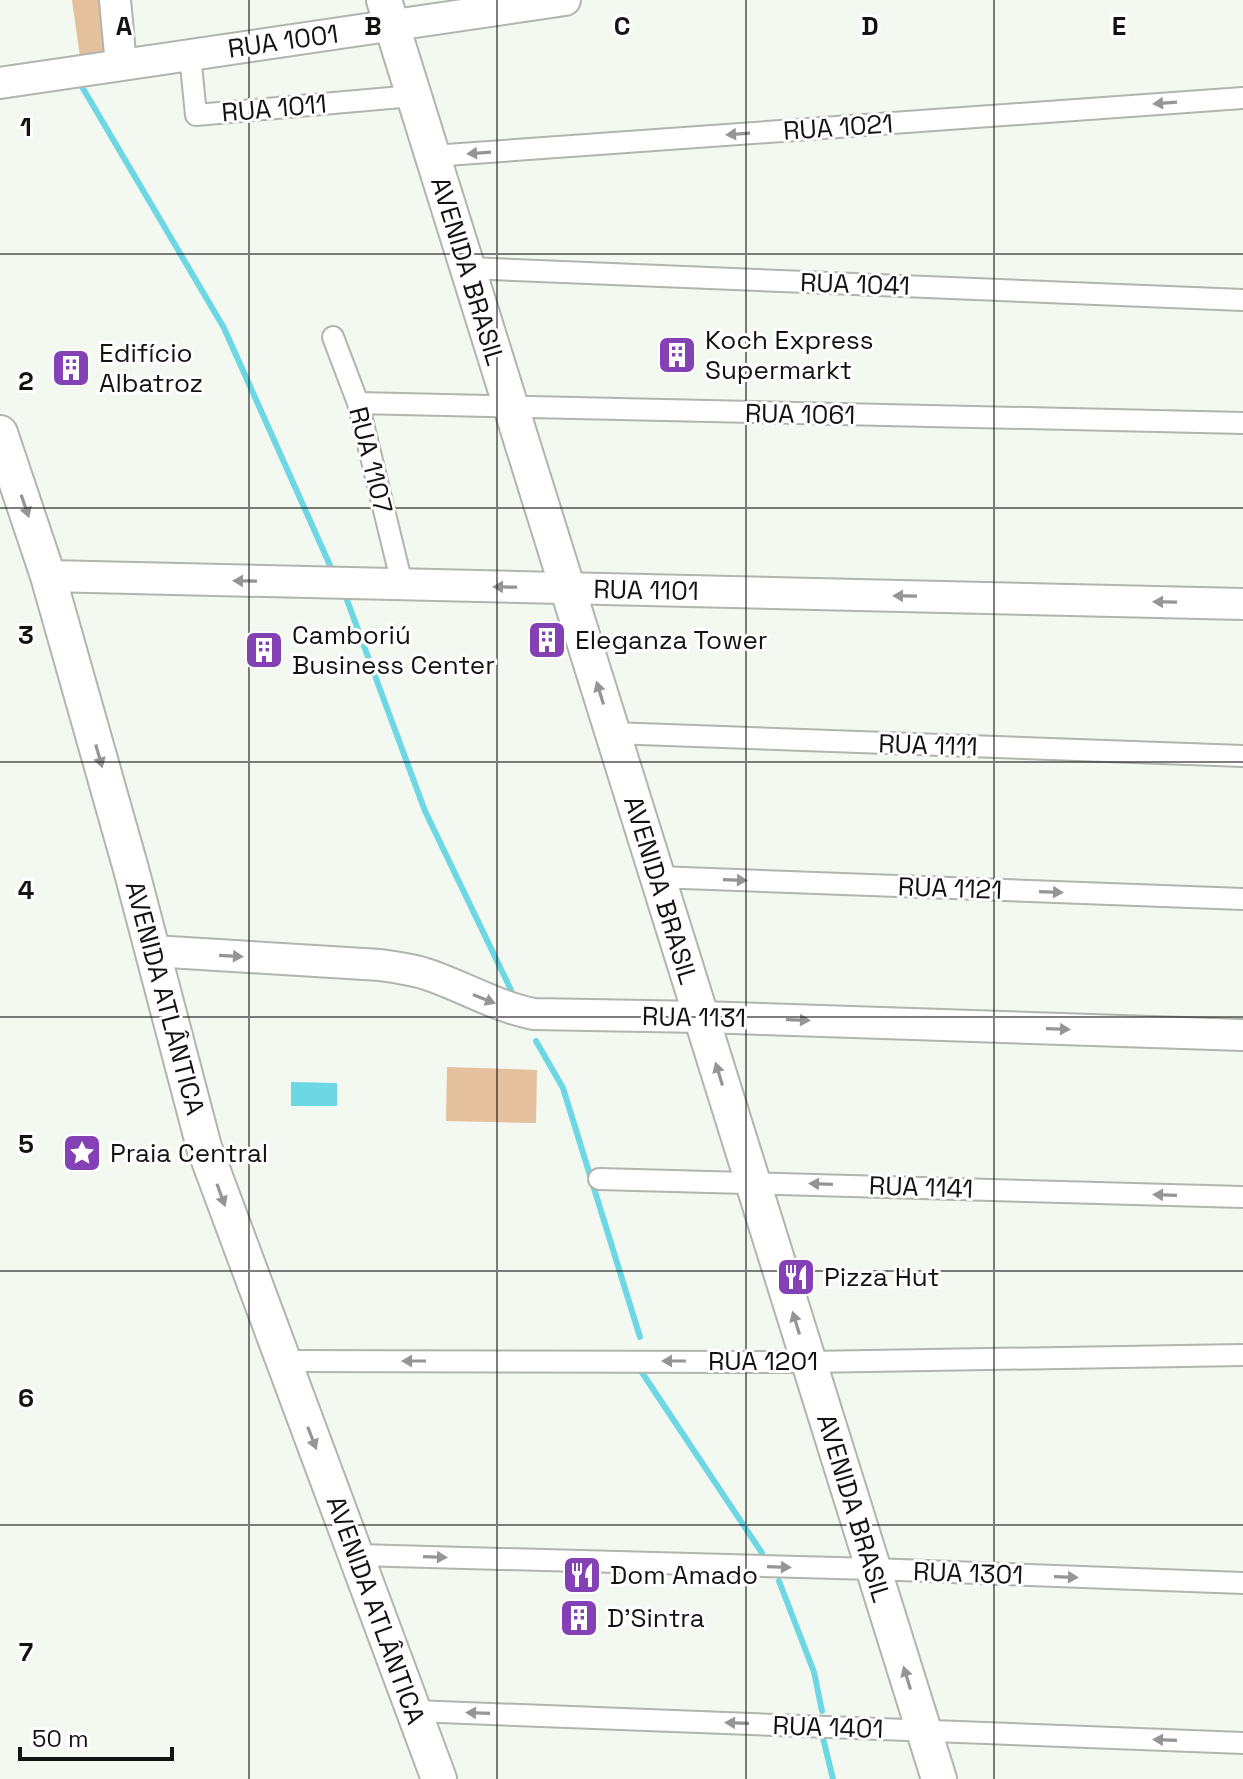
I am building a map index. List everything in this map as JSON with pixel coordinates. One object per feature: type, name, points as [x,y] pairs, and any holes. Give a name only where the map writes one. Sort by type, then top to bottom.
[{"type":"main road","name":"AVENIDA BRASIL","points":[[388,13],[939,1779]]},
{"type":"main road","name":"AVENIDA ATLÂNTICA","points":[[0,433],[48,576],[153,951],[204,1147],[439,1779]]},
{"type":"street","points":[[115,0],[121,65]]},
{"type":"street","name":"RUA 1001","points":[[0,83],[190,55],[388,13],[565,0]]},
{"type":"street","name":"RUA 1011","points":[[190,55],[196,115],[413,96]]},
{"type":"street","name":"RUA 1021","points":[[432,156],[1243,98]]},
{"type":"street","name":"RUA 1041","points":[[467,268],[1243,300]]},
{"type":"street","name":"RUA 1107","points":[[333,337],[358,403],[402,584]]},
{"type":"street","name":"RUA 1061","points":[[358,403],[1243,423]]},
{"type":"street","name":"RUA 1101","points":[[48,576],[1243,604]]},
{"type":"street","name":"RUA 1111","points":[[612,733],[1243,756]]},
{"type":"street","name":"RUA 1121","points":[[657,877],[1243,899]]},
{"type":"street","name":"RUA 1131","points":[[153,951],[401,968],[424,973],[503,1006],[534,1014],[1243,1035]]},
{"type":"street","name":"RUA 1141","points":[[599,1179],[1243,1197]]},
{"type":"street","name":"RUA 1201","points":[[282,1361],[808,1362],[1243,1355]]},
{"type":"street","name":"RUA 1301","points":[[357,1555],[1243,1583]]},
{"type":"street","name":"RUA 1401","points":[[414,1711],[1243,1743]]},
{"type":"shaded area","points":[[72,0],[102,0],[109,54],[80,57]]},
{"type":"shaded area","points":[[447,1067],[537,1070],[536,1123],[446,1121]]},
{"type":"water","points":[[291,1082],[337,1083],[337,1106],[291,1106]]},
{"type":"waterway","points":[[81,85],[224,328],[333,572]]},
{"type":"waterway","points":[[347,600],[425,811],[511,990]]},
{"type":"waterway","points":[[536,1041],[563,1088],[640,1337]]},
{"type":"waterway","points":[[641,1371],[762,1553]]},
{"type":"waterway","points":[[779,1581],[814,1672],[822,1711]]},
{"type":"waterway","points":[[823,1738],[833,1779]]},
{"type":"place","name":"Koch Express Supermarkt","points":[[677,355]]},
{"type":"place","name":"Edifício Albatroz","points":[[71,368]]},
{"type":"place","name":"Eleganza Tower","points":[[547,640]]},
{"type":"place","name":"Camboriú Business Center","points":[[264,650]]},
{"type":"place","name":"Praia Central","points":[[82,1153]]},
{"type":"place","name":"Pizza Hut","points":[[796,1277]]},
{"type":"place","name":"Dom Amado","points":[[582,1575]]},
{"type":"place","name":"D'Sintra","points":[[579,1618]]}]
